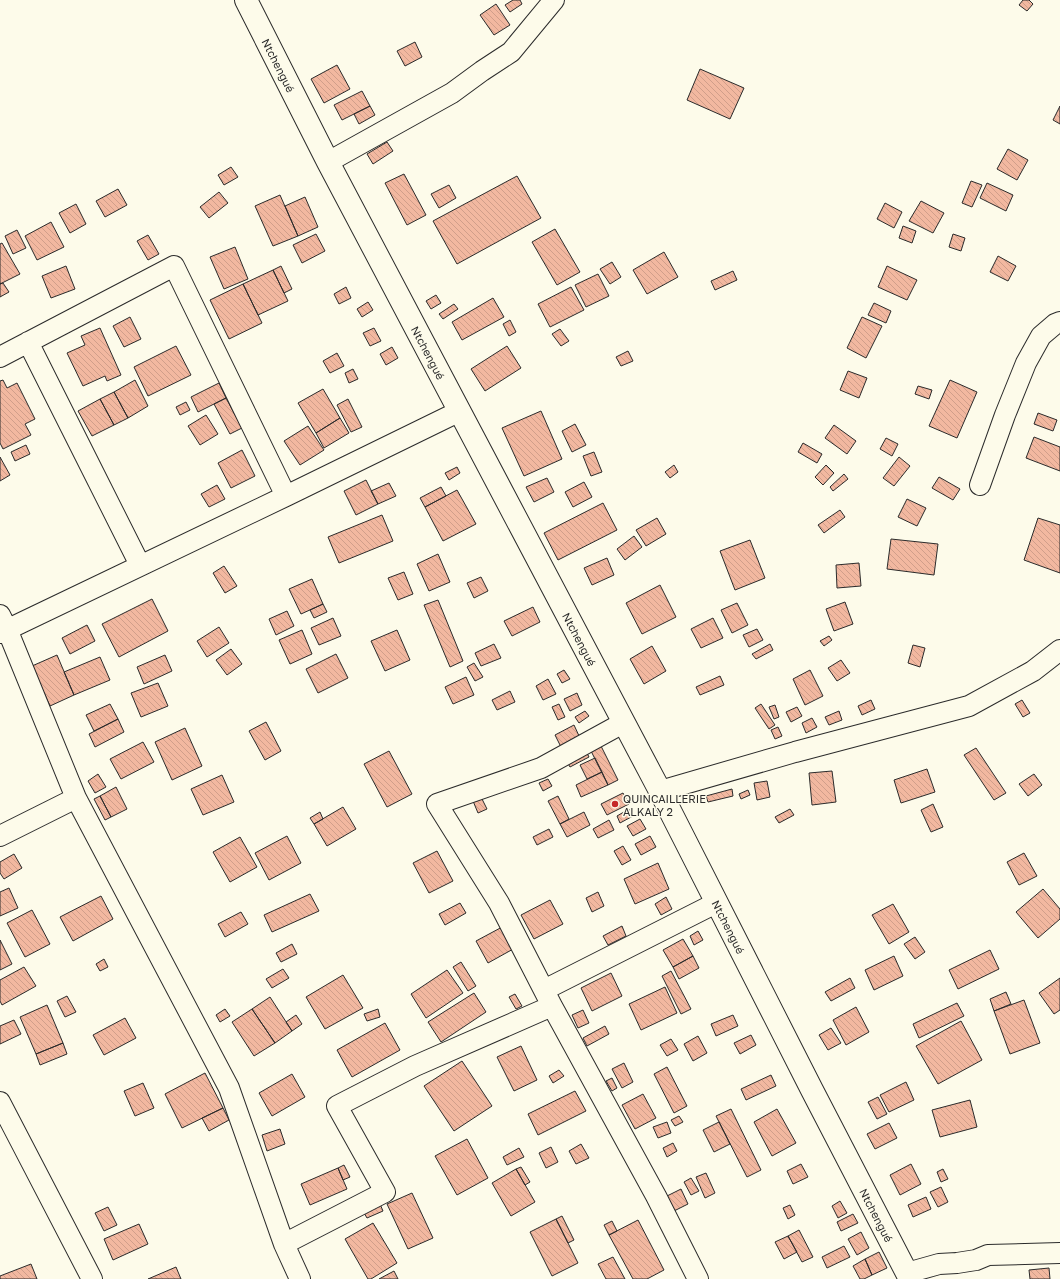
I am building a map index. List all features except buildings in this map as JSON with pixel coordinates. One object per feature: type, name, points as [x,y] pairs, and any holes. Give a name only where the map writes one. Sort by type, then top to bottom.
[{"type":"main road","name":"Ntchengué","points":[[246,0],[328,162],[660,791],[909,1276]]},
{"type":"street","points":[[328,162],[452,93],[511,52],[554,0]]},
{"type":"street","points":[[0,358],[174,266],[286,496]]},
{"type":"street","points":[[980,485],[1005,415],[1026,363],[1041,336],[1055,324],[1060,322]]},
{"type":"street","points":[[28,342],[140,565]]},
{"type":"street","points":[[300,1279],[284,1244],[229,1088],[76,798],[2,626],[140,565],[460,411]]},
{"type":"street","points":[[660,791],[794,752],[969,706],[1033,671],[1060,650]]},
{"type":"street","points":[[623,723],[541,768],[437,804],[499,902],[548,998],[656,1196],[698,1279]]},
{"type":"street","points":[[0,836],[76,798]]},
{"type":"street","points":[[284,1244],[385,1192],[337,1106],[548,998],[716,902]]},
{"type":"street","points":[[0,1102],[92,1279]]},
{"type":"street","points":[[909,1276],[938,1264],[976,1260],[988,1255],[1060,1253]]},
{"type":"place","name":"QUINCAILLERIE ALKALY 2","points":[[615,804]]}]
